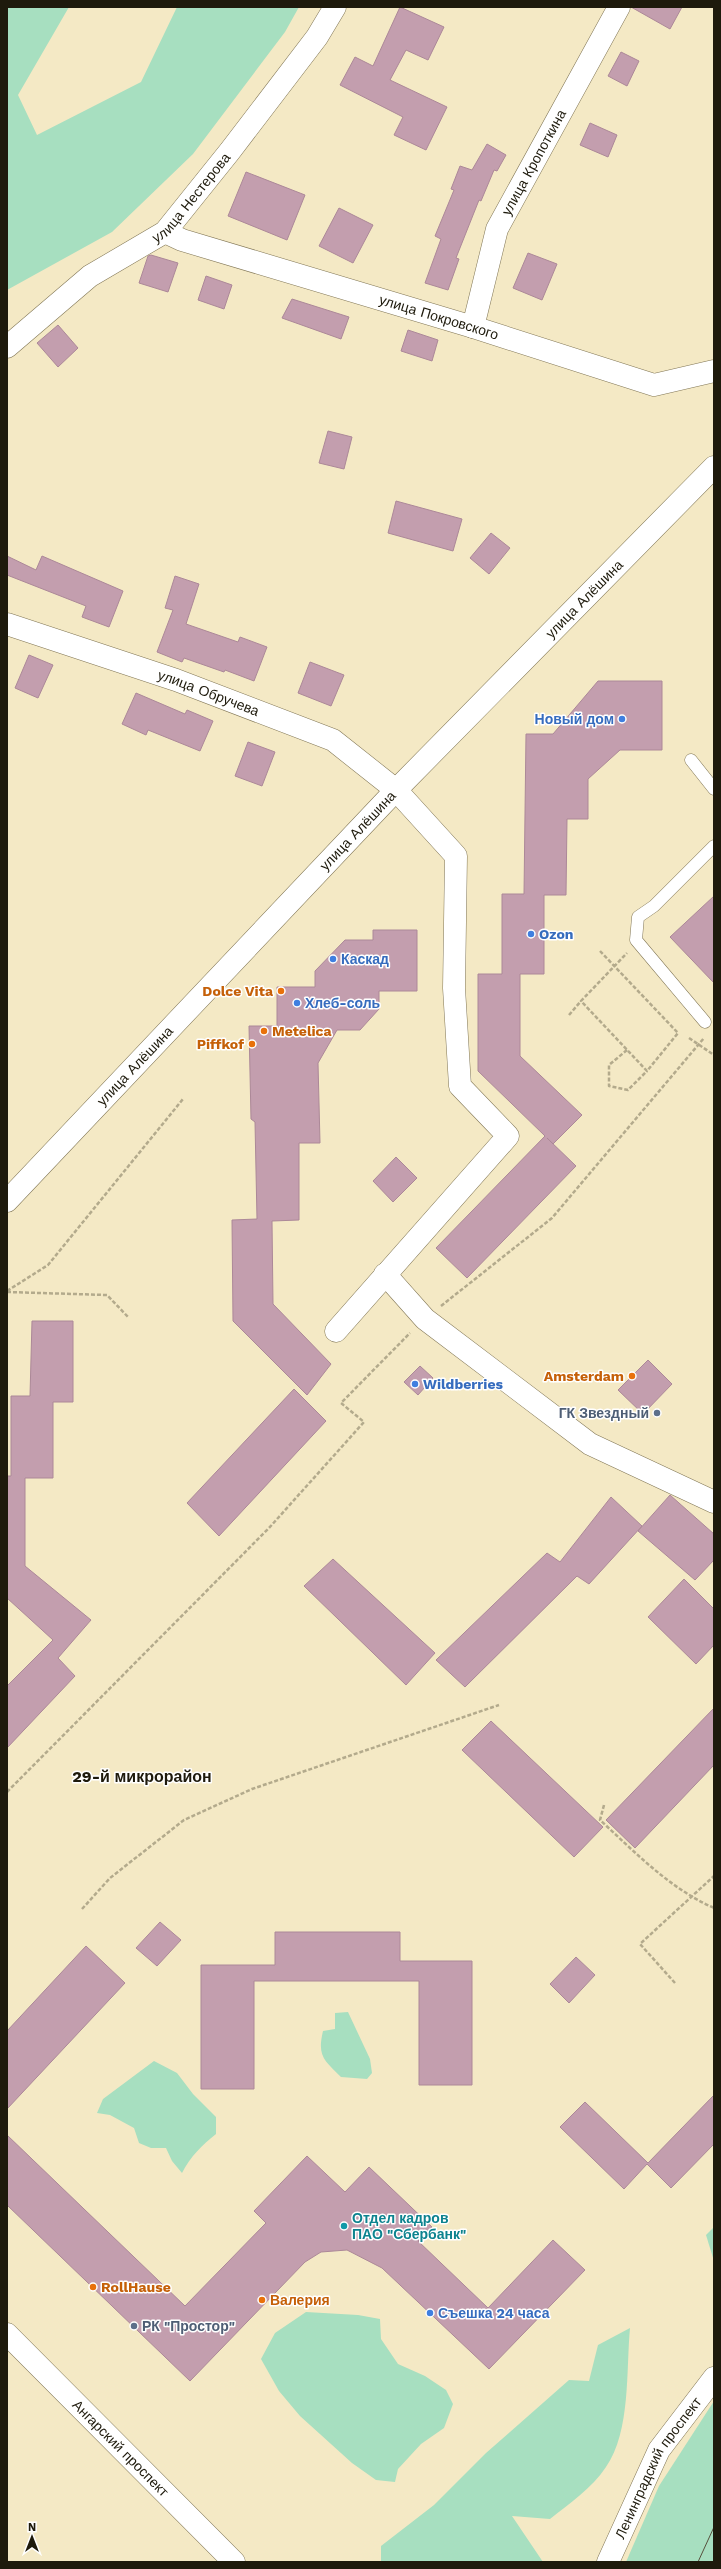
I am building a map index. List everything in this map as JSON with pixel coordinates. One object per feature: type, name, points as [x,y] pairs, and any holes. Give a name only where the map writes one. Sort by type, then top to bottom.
[{"type":"street","name":"улица Нестерова","points":[[7,347],[90,276],[165,232],[230,152],[317,37],[335,7]]},
{"type":"street","name":"улица Кропоткина","points":[[473,327],[498,229],[619,7]]},
{"type":"street","name":"улица Покровского","points":[[165,232],[182,240],[473,327],[654,385],[714,371]]},
{"type":"street","name":"улица Алёшина","points":[[7,1201],[396,790],[714,468]]},
{"type":"street","name":"улица Обручева","points":[[7,624],[176,680],[333,740],[396,790],[456,856],[454,988],[460,1086],[508,1136],[385,1274]]},
{"type":"street","points":[[336,1331],[385,1274],[424,1319],[590,1444],[714,1502]]},
{"type":"street","name":"Ангарский проспект","points":[[7,2334],[234,2562]]},
{"type":"street","name":"Ленинградский проспект","points":[[608,2562],[659,2450],[714,2378]]},
{"type":"lane","points":[[691,760],[714,789]]},
{"type":"lane","points":[[705,1022],[636,940],[638,917],[654,906],[714,846]]},
{"type":"path","points":[[569,1015],[631,948]]},
{"type":"path","points":[[600,951],[678,1033],[628,1090],[609,1086],[609,1065],[627,1050]]},
{"type":"path","points":[[581,1001],[646,1071]]},
{"type":"path","points":[[7,1792],[269,1528],[364,1422],[341,1402],[424,1319],[552,1218],[707,1034]]},
{"type":"path","points":[[689,1038],[714,1054]]},
{"type":"path","points":[[7,1292],[48,1265],[184,1099]]},
{"type":"path","points":[[7,1292],[106,1295],[129,1318]]},
{"type":"path","points":[[82,1909],[110,1878],[184,1820],[252,1789],[499,1705]]},
{"type":"path","points":[[604,1805],[600,1820],[670,1884],[691,1898],[714,1908]]},
{"type":"path","points":[[675,1983],[640,1944],[714,1876]]},
{"type":"green space","points":[[7,7],[69,7],[18,95],[37,135],[141,82],[177,7],[299,7],[285,32],[193,154],[112,232],[7,290]]},
{"type":"green space","points":[[348,2012],[370,2059],[372,2073],[367,2079],[341,2077],[323,2057],[321,2039],[323,2031],[335,2029],[335,2013]]},
{"type":"green space","points":[[154,2061],[177,2073],[193,2094],[216,2117],[216,2134],[197,2152],[182,2173],[172,2161],[166,2148],[151,2148],[139,2143],[134,2128],[110,2115],[97,2113],[103,2099]]},
{"type":"green space","points":[[714,2227],[714,2261],[706,2235]]},
{"type":"green space","points":[[306,2312],[358,2315],[380,2319],[381,2339],[398,2364],[425,2376],[446,2390],[453,2404],[444,2428],[421,2444],[398,2469],[395,2482],[376,2480],[352,2463],[300,2416],[279,2391],[261,2359],[275,2333]]},
{"type":"green space","points":[[630,2328],[624,2418],[620,2436],[606,2467],[587,2489],[550,2519],[512,2516],[543,2562],[381,2562],[381,2546],[434,2505],[486,2453],[569,2380],[589,2381],[598,2345]]},
{"type":"green space","points":[[714,2401],[714,2562],[626,2562],[659,2486]]},
{"type":"building","points":[[400,7],[444,27],[428,60],[406,50],[390,80],[447,107],[426,150],[394,135],[403,117],[340,85],[355,57],[373,66]]},
{"type":"building","points":[[631,7],[682,7],[670,29]]},
{"type":"building","points":[[621,52],[639,61],[627,86],[608,76]]},
{"type":"building","points":[[590,123],[617,135],[608,157],[580,145]]},
{"type":"building","points":[[487,144],[506,155],[497,171],[494,170],[481,201],[479,200],[456,258],[459,259],[448,290],[425,283],[441,239],[435,236],[454,190],[451,189],[460,166],[472,170]]},
{"type":"building","points":[[246,172],[305,195],[287,240],[228,216]]},
{"type":"building","points":[[339,208],[373,225],[353,263],[319,246]]},
{"type":"building","points":[[528,253],[557,264],[542,300],[513,288]]},
{"type":"building","points":[[151,255],[178,263],[168,292],[139,283],[148,256]]},
{"type":"building","points":[[206,276],[232,285],[224,309],[198,300]]},
{"type":"building","points":[[292,299],[349,317],[341,339],[282,318]]},
{"type":"building","points":[[58,325],[78,348],[58,367],[37,343]]},
{"type":"building","points":[[408,330],[438,340],[432,361],[401,351]]},
{"type":"building","points":[[328,431],[352,437],[344,469],[319,463]]},
{"type":"building","points":[[396,501],[462,519],[453,551],[388,533]]},
{"type":"building","points":[[491,533],[510,548],[489,574],[470,558]]},
{"type":"building","points":[[7,556],[36,570],[42,556],[123,591],[109,627],[82,617],[86,606],[7,575]]},
{"type":"building","points":[[175,576],[199,584],[186,624],[238,642],[240,637],[267,647],[254,681],[225,670],[224,672],[184,658],[182,662],[157,652],[173,610],[165,608]]},
{"type":"building","points":[[29,655],[53,665],[38,698],[15,688]]},
{"type":"building","points":[[310,662],[344,675],[331,706],[298,693]]},
{"type":"building","points":[[598,681],[662,681],[662,750],[620,750],[588,779],[588,819],[567,819],[566,895],[544,895],[544,974],[520,974],[520,1056],[582,1115],[553,1144],[576,1166],[467,1278],[436,1248],[545,1136],[478,1071],[478,974],[502,974],[502,894],[524,894],[526,734],[553,734]]},
{"type":"building","points":[[136,693],[185,714],[187,710],[213,721],[200,751],[148,730],[146,735],[122,724]]},
{"type":"building","points":[[248,742],[275,752],[262,786],[235,776]]},
{"type":"building","points":[[714,896],[714,983],[670,937]]},
{"type":"building","points":[[373,930],[417,930],[417,991],[379,991],[379,1009],[360,1030],[337,1030],[318,1063],[320,1143],[299,1143],[299,1220],[272,1221],[273,1304],[331,1364],[307,1395],[233,1321],[232,1220],[257,1219],[255,1122],[251,1119],[249,1026],[277,1026],[277,987],[315,987],[315,971],[345,940],[373,940]]},
{"type":"building","points":[[396,1157],[417,1178],[393,1202],[373,1181]]},
{"type":"building","points":[[32,1321],[73,1321],[73,1402],[53,1402],[53,1478],[25,1478],[25,1566],[91,1620],[58,1658],[75,1676],[7,1748],[7,1686],[53,1640],[7,1598],[7,1476],[11,1476],[11,1396],[30,1396]]},
{"type":"building","points":[[648,1360],[672,1384],[643,1414],[618,1390]]},
{"type":"building","points":[[420,1366],[433,1378],[418,1395],[404,1382]]},
{"type":"building","points":[[294,1389],[326,1421],[219,1536],[187,1503]]},
{"type":"building","points":[[670,1495],[714,1534],[714,1560],[695,1580],[638,1531]]},
{"type":"building","points":[[611,1497],[642,1526],[589,1584],[577,1576],[465,1687],[436,1660],[547,1553],[560,1562]]},
{"type":"building","points":[[333,1559],[435,1653],[406,1685],[304,1586]]},
{"type":"building","points":[[684,1579],[714,1609],[714,1645],[696,1664],[648,1617]]},
{"type":"building","points":[[714,1708],[714,1765],[635,1848],[606,1820]]},
{"type":"building","points":[[491,1721],[603,1827],[574,1857],[462,1750]]},
{"type":"building","points":[[160,1922],[181,1940],[157,1966],[136,1948]]},
{"type":"building","points":[[275,1932],[400,1932],[400,1961],[472,1961],[472,2085],[419,2085],[419,1981],[254,1981],[254,2089],[201,2089],[201,1965],[275,1965]]},
{"type":"building","points":[[86,1946],[125,1983],[7,2109],[7,2031]]},
{"type":"building","points":[[576,1957],[595,1975],[569,2003],[550,1984]]},
{"type":"building","points":[[714,2095],[714,2144],[671,2188],[647,2164],[624,2189],[560,2127],[585,2102],[648,2163]]},
{"type":"building","points":[[7,2135],[185,2306],[266,2223],[254,2211],[307,2156],[345,2192],[369,2167],[432,2227],[418,2241],[488,2308],[553,2240],[585,2270],[489,2369],[382,2268],[347,2250],[321,2252],[305,2262],[190,2381],[7,2205]]},
{"type":"tram line","points":[[698,2562],[714,2527]]},
{"type":"place","name":"Новый дом","points":[[622,719]]},
{"type":"place","name":"Ozon","points":[[531,934]]},
{"type":"place","name":"Каскад","points":[[333,959]]},
{"type":"place","name":"Dolce Vita","points":[[281,991]]},
{"type":"place","name":"Хлеб-соль","points":[[297,1003]]},
{"type":"place","name":"Metelica","points":[[264,1031]]},
{"type":"place","name":"Piffkof","points":[[252,1044]]},
{"type":"place","name":"Amsterdam","points":[[632,1376]]},
{"type":"place","name":"Wildberries","points":[[415,1384]]},
{"type":"place","name":"ГК Звездный","points":[[657,1413]]},
{"type":"place","name":"Отдел кадров ПАО \"Сбербанк\"","points":[[344,2226]]},
{"type":"place","name":"RollHause","points":[[93,2287]]},
{"type":"place","name":"Валерия","points":[[262,2300]]},
{"type":"place","name":"Съешка 24 часа","points":[[430,2313]]},
{"type":"place","name":"РК \"Простор\"","points":[[134,2326]]},
{"type":"district","name":"29-й микрорайон","points":[[142,1776]]}]
